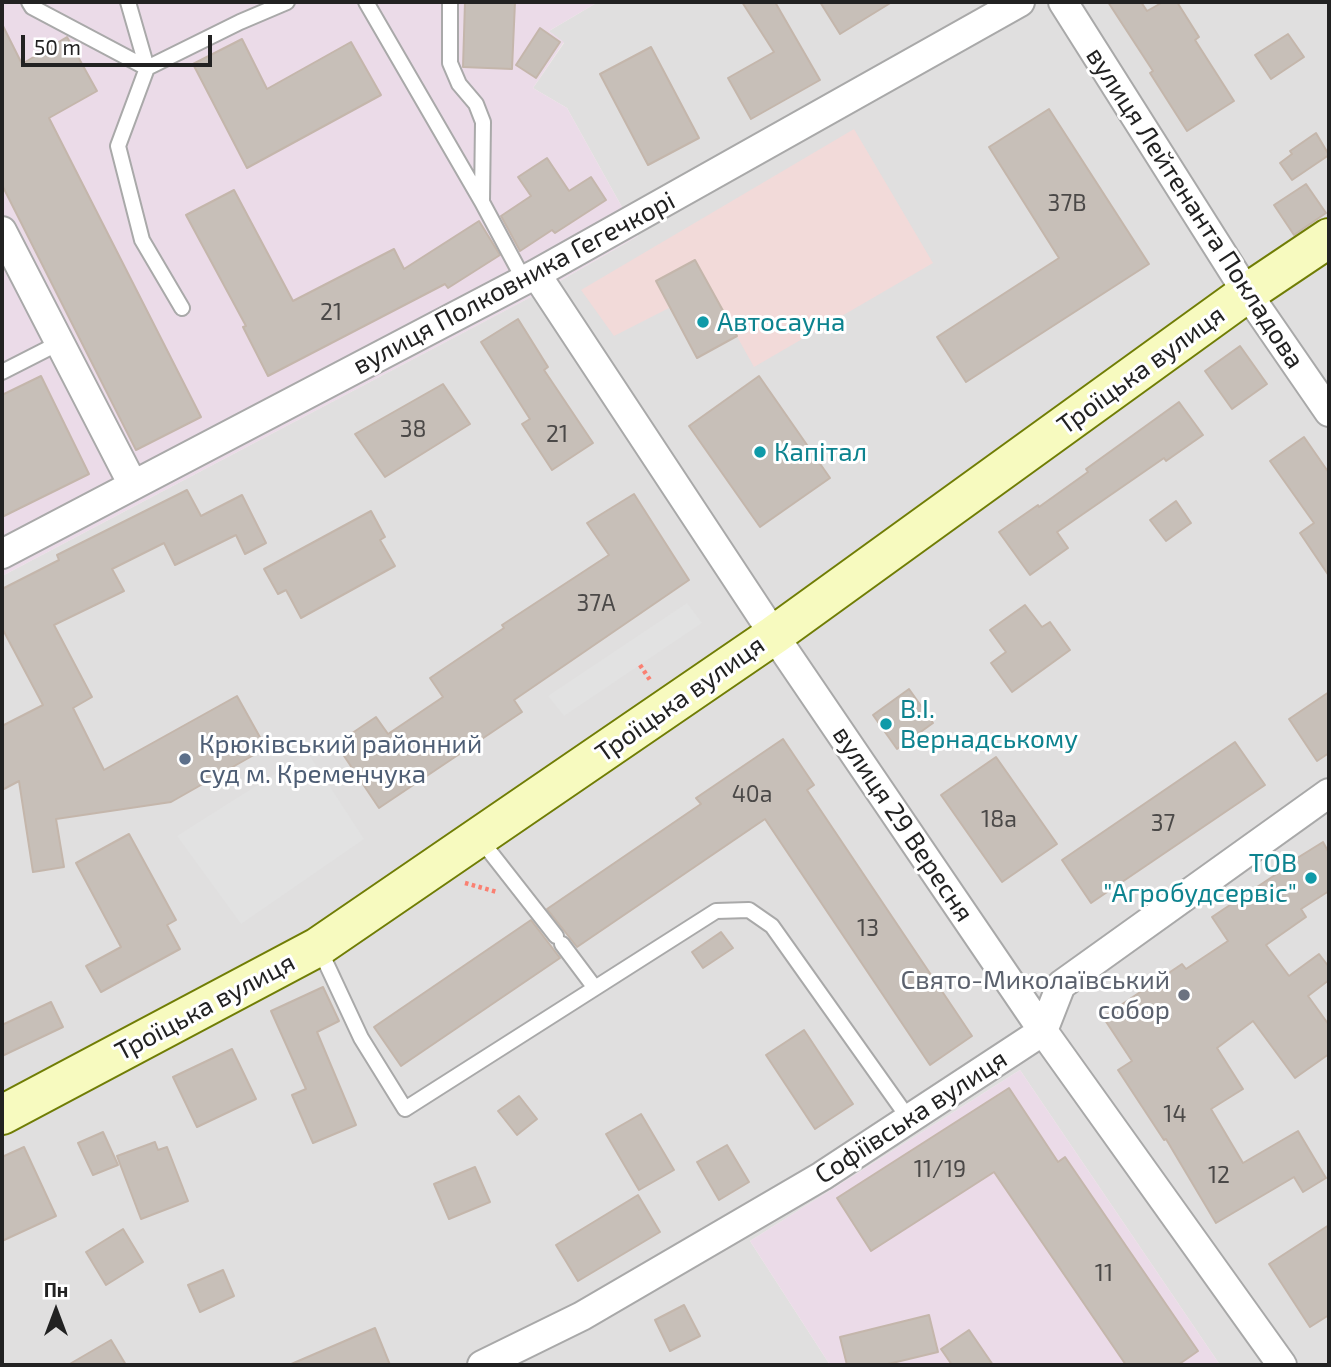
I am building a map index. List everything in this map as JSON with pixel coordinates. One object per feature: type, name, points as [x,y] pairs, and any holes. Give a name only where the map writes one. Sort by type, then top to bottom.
[{"type":"main road","name":"Троїцька вулиця","points":[[2,1115],[318,947],[774,635],[1247,293],[1329,238]]},
{"type":"street","name":"вулиця Полковника Гегечкорі","points":[[2,554],[530,277],[1020,2]]},
{"type":"street","name":"вулиця Лейтенанта Покладова","points":[[1063,2],[1247,293],[1329,412]]},
{"type":"street","points":[[2,230],[133,485]]},
{"type":"street","name":"вулиця 29 Вересня","points":[[530,277],[1043,1031],[1282,1365]]},
{"type":"street","points":[[1043,1031],[1061,985],[1329,793]]},
{"type":"street","name":"Софіївська вулиця","points":[[482,1365],[594,1309],[822,1176],[1043,1031]]},
{"type":"lane","points":[[29,2],[32,7],[147,68]]},
{"type":"lane","points":[[128,2],[147,68],[118,146],[142,240],[183,308]]},
{"type":"lane","points":[[147,68],[287,2]]},
{"type":"lane","points":[[366,2],[481,202],[530,277]]},
{"type":"lane","points":[[450,2],[450,63],[459,85],[476,104],[483,122],[481,202]]},
{"type":"lane","points":[[2,372],[59,343]]},
{"type":"lane","points":[[479,838],[596,988]]},
{"type":"lane","points":[[318,947],[361,1038],[405,1109],[716,911],[748,910],[772,926],[909,1119]]},
{"type":"path","points":[[639,665],[650,680]]},
{"type":"path","points":[[453,879],[504,894]]},
{"type":"shaded area","points":[[2,2],[598,2],[549,31],[564,42],[533,88],[567,108],[638,236],[546,289],[2,576]]},
{"type":"shaded area","points":[[598,2],[1329,2],[1329,1365],[1220,1365],[1020,1070],[750,1241],[830,1365],[2,1365],[2,576],[546,289],[638,236],[567,108],[533,88],[564,43],[549,31]]},
{"type":"shaded area","points":[[854,129],[933,263],[754,367],[695,261],[656,281],[669,308],[614,336],[581,290]]},
{"type":"shaded area","points":[[687,603],[702,623],[564,716],[548,696]]},
{"type":"shaded area","points":[[308,753],[364,839],[241,924],[177,836]]},
{"type":"shaded area","points":[[1020,1070],[1220,1365],[830,1365],[750,1241]]},
{"type":"building","points":[[465,2],[515,2],[512,69],[463,67]]},
{"type":"building","points":[[742,2],[775,2],[820,80],[751,119],[728,78],[774,52]]},
{"type":"building","points":[[820,2],[892,2],[840,34]]},
{"type":"building","points":[[1108,2],[1141,2],[1147,11],[1163,2],[1177,2],[1199,37],[1195,40],[1234,101],[1187,131],[1150,73],[1153,71]]},
{"type":"building","points":[[2,24],[22,64],[67,37],[97,91],[49,118],[201,417],[136,450],[2,185]]},
{"type":"building","points":[[540,28],[560,42],[536,78],[516,65]]},
{"type":"building","points":[[1288,34],[1304,57],[1271,79],[1255,55]]},
{"type":"building","points":[[242,39],[267,89],[351,42],[381,95],[247,168],[193,64]]},
{"type":"building","points":[[651,47],[699,138],[648,165],[600,74]]},
{"type":"building","points":[[1049,109],[1149,264],[966,382],[937,337],[1059,258],[989,147]]},
{"type":"building","points":[[1316,133],[1329,155],[1292,180],[1280,163],[1292,154],[1290,151]]},
{"type":"building","points":[[547,158],[569,191],[591,177],[606,200],[555,233],[552,230],[520,251],[501,216],[531,196],[518,177]]},
{"type":"building","points":[[1306,184],[1326,213],[1294,235],[1274,205]]},
{"type":"building","points":[[234,190],[293,301],[394,249],[404,269],[479,221],[500,255],[448,288],[445,284],[268,376],[243,327],[246,326],[186,215]]},
{"type":"building","name":"Автосауна","points":[[695,260],[737,336],[697,358],[656,281]]},
{"type":"building","points":[[518,319],[548,367],[544,370],[593,443],[552,470],[522,424],[530,419],[481,342]]},
{"type":"building","points":[[1240,346],[1267,384],[1232,409],[1205,371]]},
{"type":"building","points":[[41,376],[89,474],[2,517],[2,395]]},
{"type":"building","name":"Капітал","points":[[759,376],[830,478],[760,527],[689,426]]},
{"type":"building","points":[[443,384],[470,424],[385,477],[355,434]]},
{"type":"building","points":[[1179,402],[1203,435],[1166,461],[1164,458],[1057,532],[1068,548],[1030,575],[999,532],[1088,472],[1086,469]]},
{"type":"building","points":[[1304,437],[1329,473],[1329,576],[1300,533],[1314,523],[1270,461]]},
{"type":"building","points":[[187,490],[201,516],[242,495],[266,543],[245,554],[236,535],[175,565],[164,543],[112,569],[124,591],[54,625],[92,697],[73,708],[104,770],[237,696],[266,748],[171,802],[56,819],[64,867],[33,872],[19,781],[2,790],[2,726],[43,705],[2,628],[2,589],[59,560],[57,555]]},
{"type":"building","points":[[634,494],[689,580],[514,700],[522,712],[379,808],[336,744],[376,717],[388,734],[443,697],[430,678],[504,628],[502,625],[609,555],[587,523]]},
{"type":"building","points":[[1176,501],[1191,523],[1166,541],[1150,520]]},
{"type":"building","points":[[371,511],[385,537],[380,540],[395,566],[301,618],[286,590],[278,594],[264,569]]},
{"type":"building","points":[[1025,605],[1042,627],[1050,622],[1070,650],[1012,692],[991,663],[1006,652],[990,630]]},
{"type":"building","points":[[909,689],[933,723],[897,749],[873,715]]},
{"type":"building","points":[[1329,692],[1329,753],[1317,761],[1289,719]]},
{"type":"building","points":[[783,739],[814,785],[807,790],[972,1036],[930,1065],[765,819],[577,947],[547,909],[701,804],[696,798]]},
{"type":"building","points":[[1235,742],[1265,785],[1091,903],[1062,860]]},
{"type":"building","points":[[996,757],[1057,844],[1002,882],[941,795]]},
{"type":"building","points":[[129,834],[176,920],[167,925],[180,949],[101,992],[86,966],[121,947],[76,863]]},
{"type":"building","points":[[1323,842],[1329,853],[1329,891],[1301,909],[1306,917],[1266,945],[1289,976],[1319,954],[1329,967],[1329,980],[1308,996],[1329,1025],[1329,1054],[1295,1078],[1253,1021],[1217,1048],[1243,1089],[1211,1109],[1243,1163],[1298,1131],[1326,1178],[1303,1192],[1294,1177],[1216,1223],[1166,1139],[1164,1140],[1118,1070],[1132,1061],[1103,1017],[1182,964],[1186,969],[1228,941],[1212,917]]},
{"type":"building","points":[[531,920],[560,958],[401,1066],[374,1027]]},
{"type":"building","points":[[721,932],[733,948],[703,968],[692,952]]},
{"type":"building","points":[[323,987],[339,1021],[317,1032],[356,1125],[313,1143],[292,1095],[306,1089],[271,1011]]},
{"type":"building","points":[[51,1002],[63,1027],[2,1056],[2,1025]]},
{"type":"building","points":[[804,1030],[853,1104],[815,1129],[766,1055]]},
{"type":"building","points":[[232,1049],[256,1099],[197,1127],[173,1077]]},
{"type":"building","points":[[1009,1088],[1058,1162],[1065,1157],[1198,1351],[1178,1365],[1126,1365],[994,1172],[871,1251],[837,1198]]},
{"type":"building","points":[[519,1096],[537,1119],[517,1135],[498,1111]]},
{"type":"building","points":[[641,1114],[674,1170],[639,1190],[606,1134]]},
{"type":"building","points":[[103,1132],[118,1165],[93,1175],[78,1143]]},
{"type":"building","points":[[155,1142],[158,1150],[167,1147],[188,1201],[141,1219],[117,1156]]},
{"type":"building","points":[[727,1145],[749,1182],[719,1200],[697,1162]]},
{"type":"building","points":[[24,1147],[56,1216],[2,1241],[2,1157]]},
{"type":"building","points":[[475,1167],[490,1202],[449,1219],[434,1184]]},
{"type":"building","points":[[638,1195],[660,1232],[578,1281],[556,1245]]},
{"type":"building","points":[[1329,1225],[1329,1315],[1310,1327],[1269,1264]]},
{"type":"building","points":[[123,1229],[143,1262],[106,1285],[86,1252]]},
{"type":"building","points":[[223,1270],[234,1296],[200,1312],[188,1285]]},
{"type":"building","points":[[684,1305],[700,1336],[670,1351],[655,1320]]},
{"type":"building","points":[[929,1315],[938,1352],[884,1365],[847,1365],[840,1337]]},
{"type":"building","points":[[375,1328],[390,1365],[289,1365]]},
{"type":"building","points":[[969,1330],[993,1365],[952,1365],[941,1349]]},
{"type":"building","points":[[111,1340],[126,1365],[68,1365]]},
{"type":"place","name":"Автосауна","points":[[703,322]]},
{"type":"place","name":"Капітал","points":[[760,452]]},
{"type":"place","name":"В.І. Вернадському","points":[[886,724]]},
{"type":"place","name":"Крюківський районний суд м. Кременчука","points":[[185,759]]},
{"type":"place","name":"ТОВ \"Агробудсервіс\"","points":[[1311,878]]},
{"type":"place","name":"Свято-Миколаївський собор","points":[[1184,995]]}]
